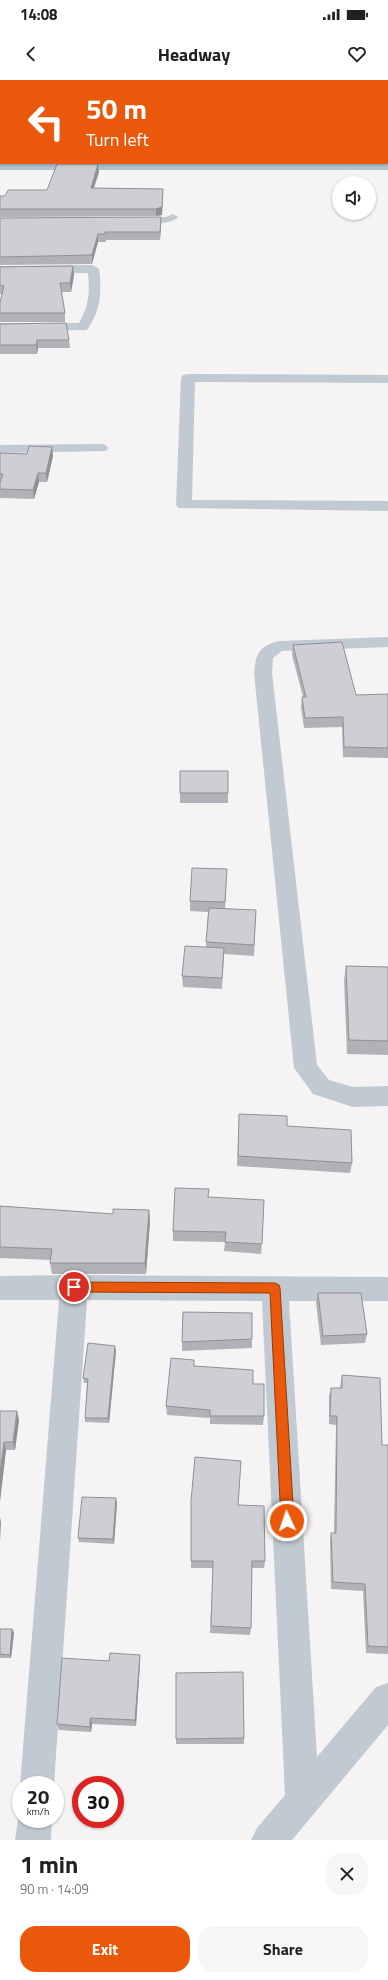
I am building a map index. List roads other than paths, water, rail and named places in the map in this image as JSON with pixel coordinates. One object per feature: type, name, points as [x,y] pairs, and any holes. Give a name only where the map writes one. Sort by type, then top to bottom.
[{"type":"main road","points":[[0,167],[303,165],[388,167]]},
{"type":"street","points":[[117,221],[168,220],[173,217]]},
{"type":"street","points":[[0,270],[93,269],[95,284],[92,312],[82,327],[0,327]]},
{"type":"street","points":[[388,379],[188,378],[184,505],[388,506]]},
{"type":"street","points":[[0,450],[101,448]]},
{"type":"street","points":[[388,642],[279,646],[270,650],[264,657],[263,673],[306,1068],[321,1087],[353,1097],[388,1096]]},
{"type":"street","points":[[38,1776],[74,1287]]},
{"type":"street","points":[[0,1288],[388,1289]]},
{"type":"street","points":[[275,1288],[302,1800]]},
{"type":"street","points":[[269,1840],[388,1698]]},
{"type":"street","points":[[33,1840],[34,1828]]}]
